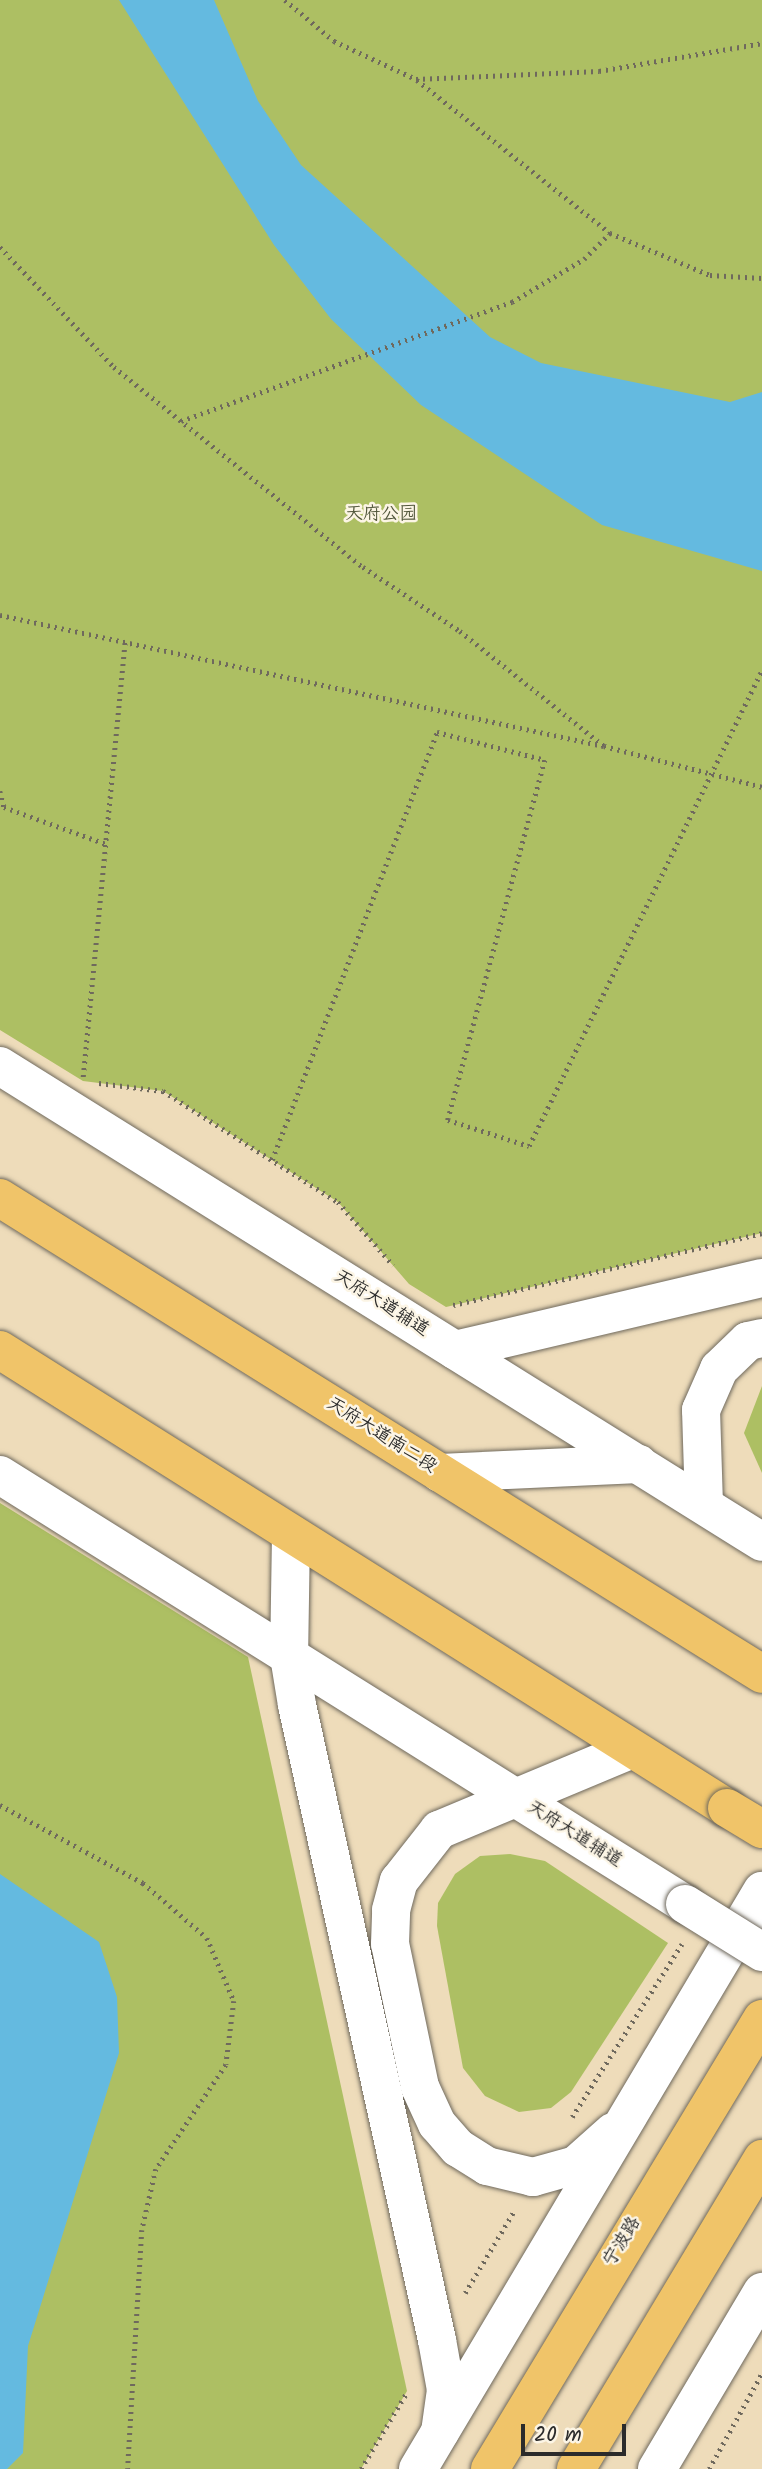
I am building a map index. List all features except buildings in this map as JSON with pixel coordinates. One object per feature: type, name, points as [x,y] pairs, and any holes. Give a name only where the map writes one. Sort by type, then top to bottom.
[{"type":"main road","name":"天府大道南二段","points":[[0,1198],[762,1675]]},
{"type":"main road","points":[[0,1350],[630,1750],[762,1829]]},
{"type":"main road","name":"宁波路","points":[[490,2469],[762,2019]]},
{"type":"main road","points":[[576,2469],[762,2159]]},
{"type":"street","name":"天府大道辅道","points":[[0,1066],[762,1542]]},
{"type":"street","points":[[455,1350],[762,1278]]},
{"type":"street","points":[[704,1505],[701,1410],[719,1369],[748,1341],[762,1338]]},
{"type":"street","points":[[440,1473],[639,1464]]},
{"type":"street","name":"天府大道辅道","points":[[0,1475],[510,1795],[687,1919],[762,1952]]},
{"type":"street","points":[[291,1534],[289,1656],[437,2340],[446,2390],[440,2432]]},
{"type":"street","points":[[613,2132],[576,2165],[534,2177],[487,2165],[458,2148],[437,2124],[420,2087],[390,1944],[399,1881],[439,1830],[510,1795],[630,1750]]},
{"type":"street","points":[[418,2469],[613,2132],[762,1891]]},
{"type":"street","points":[[657,2469],[762,2292]]},
{"type":"path","points":[[285,0],[334,41],[416,79],[610,233],[710,275],[762,278]]},
{"type":"path","points":[[416,79],[599,71],[762,43]]},
{"type":"path","points":[[180,421],[348,365],[512,302],[584,259],[610,233]]},
{"type":"path","points":[[0,247],[114,367],[363,567],[460,631],[604,746]]},
{"type":"path","points":[[0,615],[604,746],[762,787]]},
{"type":"path","points":[[83,1081],[125,642]]},
{"type":"path","points":[[272,1160],[437,732],[545,760],[448,1120],[529,1146],[762,670]]},
{"type":"path","points":[[0,791],[4,807],[106,844]]},
{"type":"path","points":[[71,1074],[83,1081],[163,1091],[338,1202],[400,1273]]},
{"type":"path","points":[[446,1307],[762,1233]]},
{"type":"path","points":[[0,1805],[143,1883],[207,1938],[234,2001],[226,2065],[156,2169],[142,2230],[128,2469]]},
{"type":"path","points":[[563,2131],[687,1919]]},
{"type":"path","points":[[361,2469],[534,2177]]},
{"type":"path","points":[[709,2469],[762,2373]]},
{"type":"path","points":[[404,2377],[407,2391]]},
{"type":"green space","name":"天府公园","points":[[0,0],[762,0],[762,1233],[446,1307],[409,1284],[338,1202],[163,1091],[83,1081],[0,1030]]},
{"type":"green space","points":[[762,1386],[762,1473],[744,1433]]},
{"type":"green space","points":[[0,1503],[248,1657],[407,2391],[361,2469],[0,2469]]},
{"type":"green space","points":[[510,1854],[545,1861],[668,1943],[571,2092],[551,2108],[519,2112],[485,2096],[463,2068],[437,1926],[438,1903],[455,1874],[480,1856]]},
{"type":"water","points":[[119,0],[214,0],[258,101],[301,165],[490,337],[541,363],[730,402],[762,392],[762,571],[602,525],[421,405],[331,319],[274,245]]},
{"type":"water","points":[[0,1874],[99,1942],[117,1997],[119,2053],[28,2346],[23,2453],[7,2469],[0,2469]]}]
